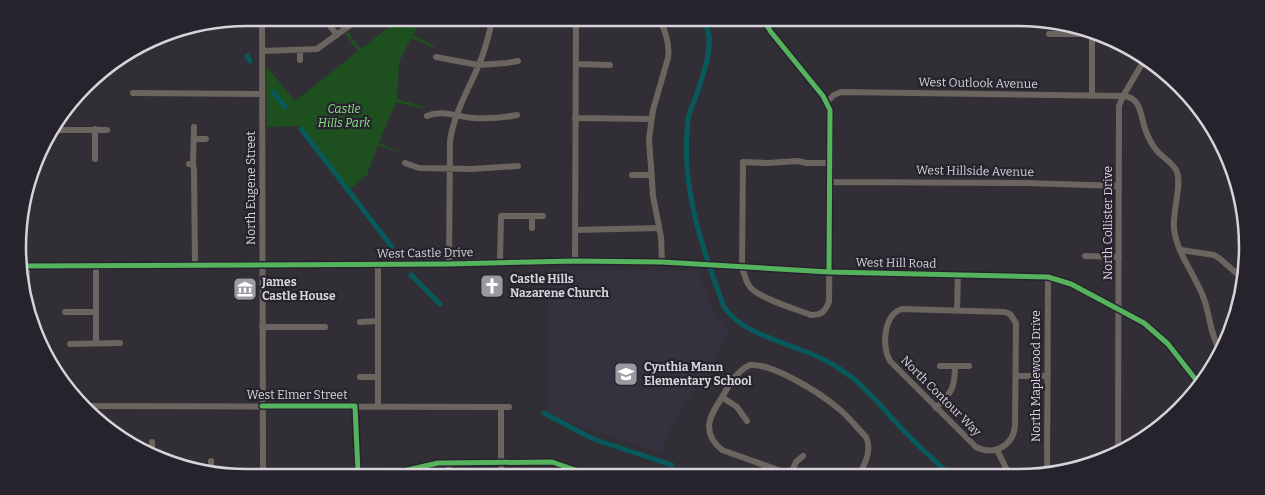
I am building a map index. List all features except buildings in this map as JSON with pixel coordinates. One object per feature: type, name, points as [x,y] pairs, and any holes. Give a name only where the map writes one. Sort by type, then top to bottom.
[{"type":"street","name":"North Eugene Street","points":[[262,26],[263,469]]},
{"type":"street","points":[[330,26],[337,35]]},
{"type":"street","points":[[262,51],[317,49],[349,26]]},
{"type":"street","points":[[449,264],[450,142],[456,116],[487,43],[491,26]]},
{"type":"street","points":[[575,261],[576,26]]},
{"type":"street","points":[[662,26],[667,37],[668,58],[650,119],[649,139],[653,196],[662,244],[662,262]]},
{"type":"street","points":[[767,26],[828,102],[831,118],[829,302],[826,310],[819,315],[811,315],[759,294],[746,281],[742,268],[743,162],[798,161],[830,163]]},
{"type":"street","points":[[1049,34],[1075,34]]},
{"type":"street","points":[[1092,39],[1092,96]]},
{"type":"street","points":[[300,51],[300,60]]},
{"type":"street","points":[[436,57],[478,65],[518,61]]},
{"type":"street","points":[[576,64],[610,64]]},
{"type":"street","name":"North Collister Drive","points":[[1118,444],[1119,106],[1141,65]]},
{"type":"street","name":"West Outlook Avenue","points":[[828,102],[834,95],[841,92],[1123,96]]},
{"type":"street","points":[[133,93],[262,94]]},
{"type":"street","points":[[1123,96],[1134,99],[1138,104],[1145,132],[1150,142],[1177,173],[1174,231],[1205,300],[1208,316],[1217,342]]},
{"type":"street","points":[[428,116],[435,112],[490,119],[517,115]]},
{"type":"street","points":[[576,118],[650,119]]},
{"type":"street","points":[[194,126],[191,164],[195,265]]},
{"type":"street","points":[[61,130],[106,130]]},
{"type":"street","points":[[95,130],[95,159]]},
{"type":"street","points":[[194,139],[206,139]]},
{"type":"street","points":[[405,163],[419,168],[486,169],[518,166]]},
{"type":"street","points":[[632,175],[652,175]]},
{"type":"street","name":"West Hillside Avenue","points":[[830,182],[1026,183],[1119,186]]},
{"type":"street","points":[[500,262],[501,216],[543,216]]},
{"type":"street","points":[[532,216],[532,228]]},
{"type":"street","points":[[575,230],[659,228]]},
{"type":"street","points":[[1181,250],[1214,255],[1237,274]]},
{"type":"street","points":[[1085,256],[1119,257]]},
{"type":"street","name":"West Castle Drive","points":[[27,266],[449,264],[575,261],[662,262],[703,266],[830,272]]},
{"type":"street","points":[[378,264],[378,406]]},
{"type":"street","points":[[96,265],[96,344]]},
{"type":"street","name":"West Hill Road","points":[[830,272],[1048,277],[1071,284],[1144,324],[1168,344],[1195,379]]},
{"type":"street","points":[[958,274],[957,310],[1005,312],[1010,314],[1016,323],[1015,431],[1006,445],[997,450],[1006,469]]},
{"type":"street","name":"North Maplewood Drive","points":[[1047,467],[1048,277]]},
{"type":"street","name":"North Contour Way","points":[[957,310],[902,309],[895,311],[890,316],[885,340],[885,352],[890,361],[976,447],[986,451],[997,450]]},
{"type":"street","points":[[65,312],[96,312]]},
{"type":"street","points":[[360,322],[378,321]]},
{"type":"street","points":[[262,327],[325,327]]},
{"type":"street","points":[[70,344],[120,344]]},
{"type":"street","points":[[773,469],[722,450],[711,436],[709,425],[711,414],[736,374],[750,365],[766,366],[810,388],[840,409],[869,442],[868,451],[861,469]]},
{"type":"street","points":[[940,366],[969,366]]},
{"type":"street","points":[[936,408],[952,390],[955,380],[955,366]]},
{"type":"street","points":[[1016,376],[1048,376]]},
{"type":"street","points":[[360,377],[378,377]]},
{"type":"street","points":[[722,397],[737,408],[747,421]]},
{"type":"street","name":"West Elmer Street","points":[[93,406],[508,407]]},
{"type":"street","points":[[355,406],[358,469]]},
{"type":"street","points":[[501,407],[502,469]]},
{"type":"street","points":[[152,442],[152,447]]},
{"type":"street","points":[[794,469],[796,462],[803,456]]},
{"type":"street","points":[[211,461],[211,465]]},
{"type":"street","points":[[406,469],[449,463],[502,462],[552,462],[569,469]]},
{"type":"street","points":[[449,463],[449,469]]},
{"type":"shaded area","name":"Cynthia Mann Elementary School","points":[[549,269],[698,271],[714,313],[729,333],[665,437],[663,454],[547,415]]},
{"type":"green space","name":"Castle Hills Park","points":[[391,26],[417,26],[413,35],[434,46],[433,48],[411,38],[399,62],[397,99],[426,107],[420,108],[396,102],[379,143],[398,152],[378,145],[367,175],[349,190],[300,126],[267,127],[266,66],[295,101],[358,51],[345,34],[348,32],[361,49]]},
{"type":"waterway","points":[[706,26],[709,36],[709,51],[690,111],[686,145],[687,169],[690,192],[701,239],[724,307],[732,317],[755,332],[823,359],[848,375],[868,392],[916,444],[944,469]]},
{"type":"waterway","points":[[247,56],[250,61]]},
{"type":"waterway","points":[[273,92],[285,107]]},
{"type":"waterway","points":[[301,129],[392,247]]},
{"type":"waterway","points":[[411,275],[440,304]]},
{"type":"waterway","points":[[544,413],[593,439],[672,465]]},
{"type":"cycle path","points":[[767,26],[823,96],[830,110],[829,272]]},
{"type":"cycle path","points":[[27,266],[449,264],[575,261],[662,262],[829,272],[1048,277],[1071,284],[1144,323],[1168,344],[1195,379]]},
{"type":"cycle path","points":[[262,406],[355,406],[358,469]]},
{"type":"cycle path","points":[[412,469],[438,463],[552,462],[573,469]]},
{"type":"place","name":"Castle Hills Nazarene Church","points":[[492,286]]},
{"type":"place","name":"James Castle House","points":[[245,289]]},
{"type":"place","name":"Cynthia Mann Elementary School","points":[[626,374]]}]
